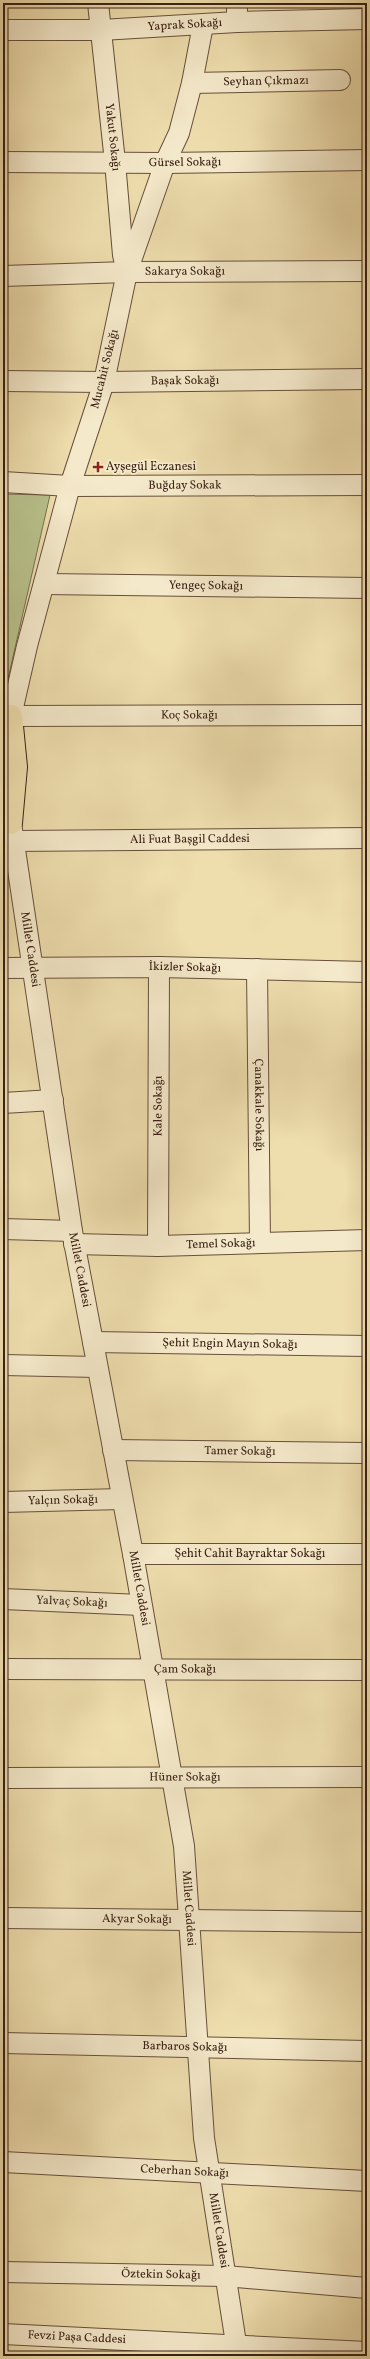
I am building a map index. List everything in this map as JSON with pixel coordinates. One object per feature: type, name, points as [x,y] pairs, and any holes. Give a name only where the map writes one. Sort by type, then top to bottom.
[{"type":"main road","points":[[7,717],[16,767],[8,826]]},
{"type":"street","name":"Yakut Sokağı","points":[[98,3],[115,162],[123,255],[127,272]]},
{"type":"street","name":"Yaprak Sokağı","points":[[3,30],[101,30],[204,24],[237,12],[359,14]]},
{"type":"street","name":"Mucahit Sokağı","points":[[7,717],[70,486],[104,382],[127,272],[165,163],[179,132],[192,84],[204,24]]},
{"type":"street","name":"Seyhan Çıkmazı","points":[[192,84],[340,80]]},
{"type":"street","name":"Gürsel Sokağı","points":[[3,162],[165,163],[367,160]]},
{"type":"street","name":"Sakarya Sokağı","points":[[3,276],[127,272],[367,271]]},
{"type":"street","name":"Başak Sokağı","points":[[3,381],[104,382],[367,379]]},
{"type":"street","name":"Buğday Sokak","points":[[3,482],[70,486],[367,485]]},
{"type":"street","name":"Yengeç Sokağı","points":[[44,584],[367,588]]},
{"type":"street","name":"Koç Sokağı","points":[[7,717],[367,715]]},
{"type":"street","name":"Ali Fuat Başgil Caddesi","points":[[8,826],[367,838]]},
{"type":"street","name":"Millet Caddesi","points":[[8,826],[34,968],[73,1237],[133,1554],[184,1846],[204,2138],[237,2351]]},
{"type":"street","name":"İkizler Sokağı","points":[[3,968],[159,967],[367,972]]},
{"type":"street","name":"Kale Sokağı","points":[[158,1246],[159,967]]},
{"type":"street","name":"Çanakkale Sokağı","points":[[257,969],[260,1242]]},
{"type":"street","points":[[3,1103],[53,1100]]},
{"type":"street","name":"Temel Sokağı","points":[[3,1229],[158,1246],[367,1240]]},
{"type":"street","name":"Şehit Engin Mayın Sokağı","points":[[93,1342],[367,1346]]},
{"type":"street","points":[[3,1365],[97,1367]]},
{"type":"street","name":"Tamer Sokağı","points":[[113,1450],[367,1453]]},
{"type":"street","name":"Yalçın Sokağı","points":[[3,1502],[122,1499]]},
{"type":"street","name":"Şehit Cahit Bayraktar Sokağı","points":[[133,1554],[367,1554]]},
{"type":"street","name":"Yalvaç Sokağı","points":[[3,1599],[141,1605]]},
{"type":"street","name":"Çam Sokağı","points":[[3,1669],[367,1670]]},
{"type":"street","name":"Hüner Sokağı","points":[[3,1778],[367,1777]]},
{"type":"street","name":"Akyar Sokağı","points":[[3,1918],[367,1922]]},
{"type":"street","name":"Barbaros Sokağı","points":[[3,2043],[198,2046],[367,2051]]},
{"type":"street","name":"Ceberhan Sokağı","points":[[3,2162],[367,2181]]},
{"type":"street","name":"Öztekin Sokağı","points":[[3,2272],[226,2276],[367,2288]]},
{"type":"street","name":"Fevzi Paşa Caddesi","points":[[3,2334],[237,2351],[367,2352]]},
{"type":"green space","points":[[3,494],[50,495],[7,683],[3,683]]},
{"type":"place","name":"Ayşegül Eczanesi","points":[[98,467]]}]
